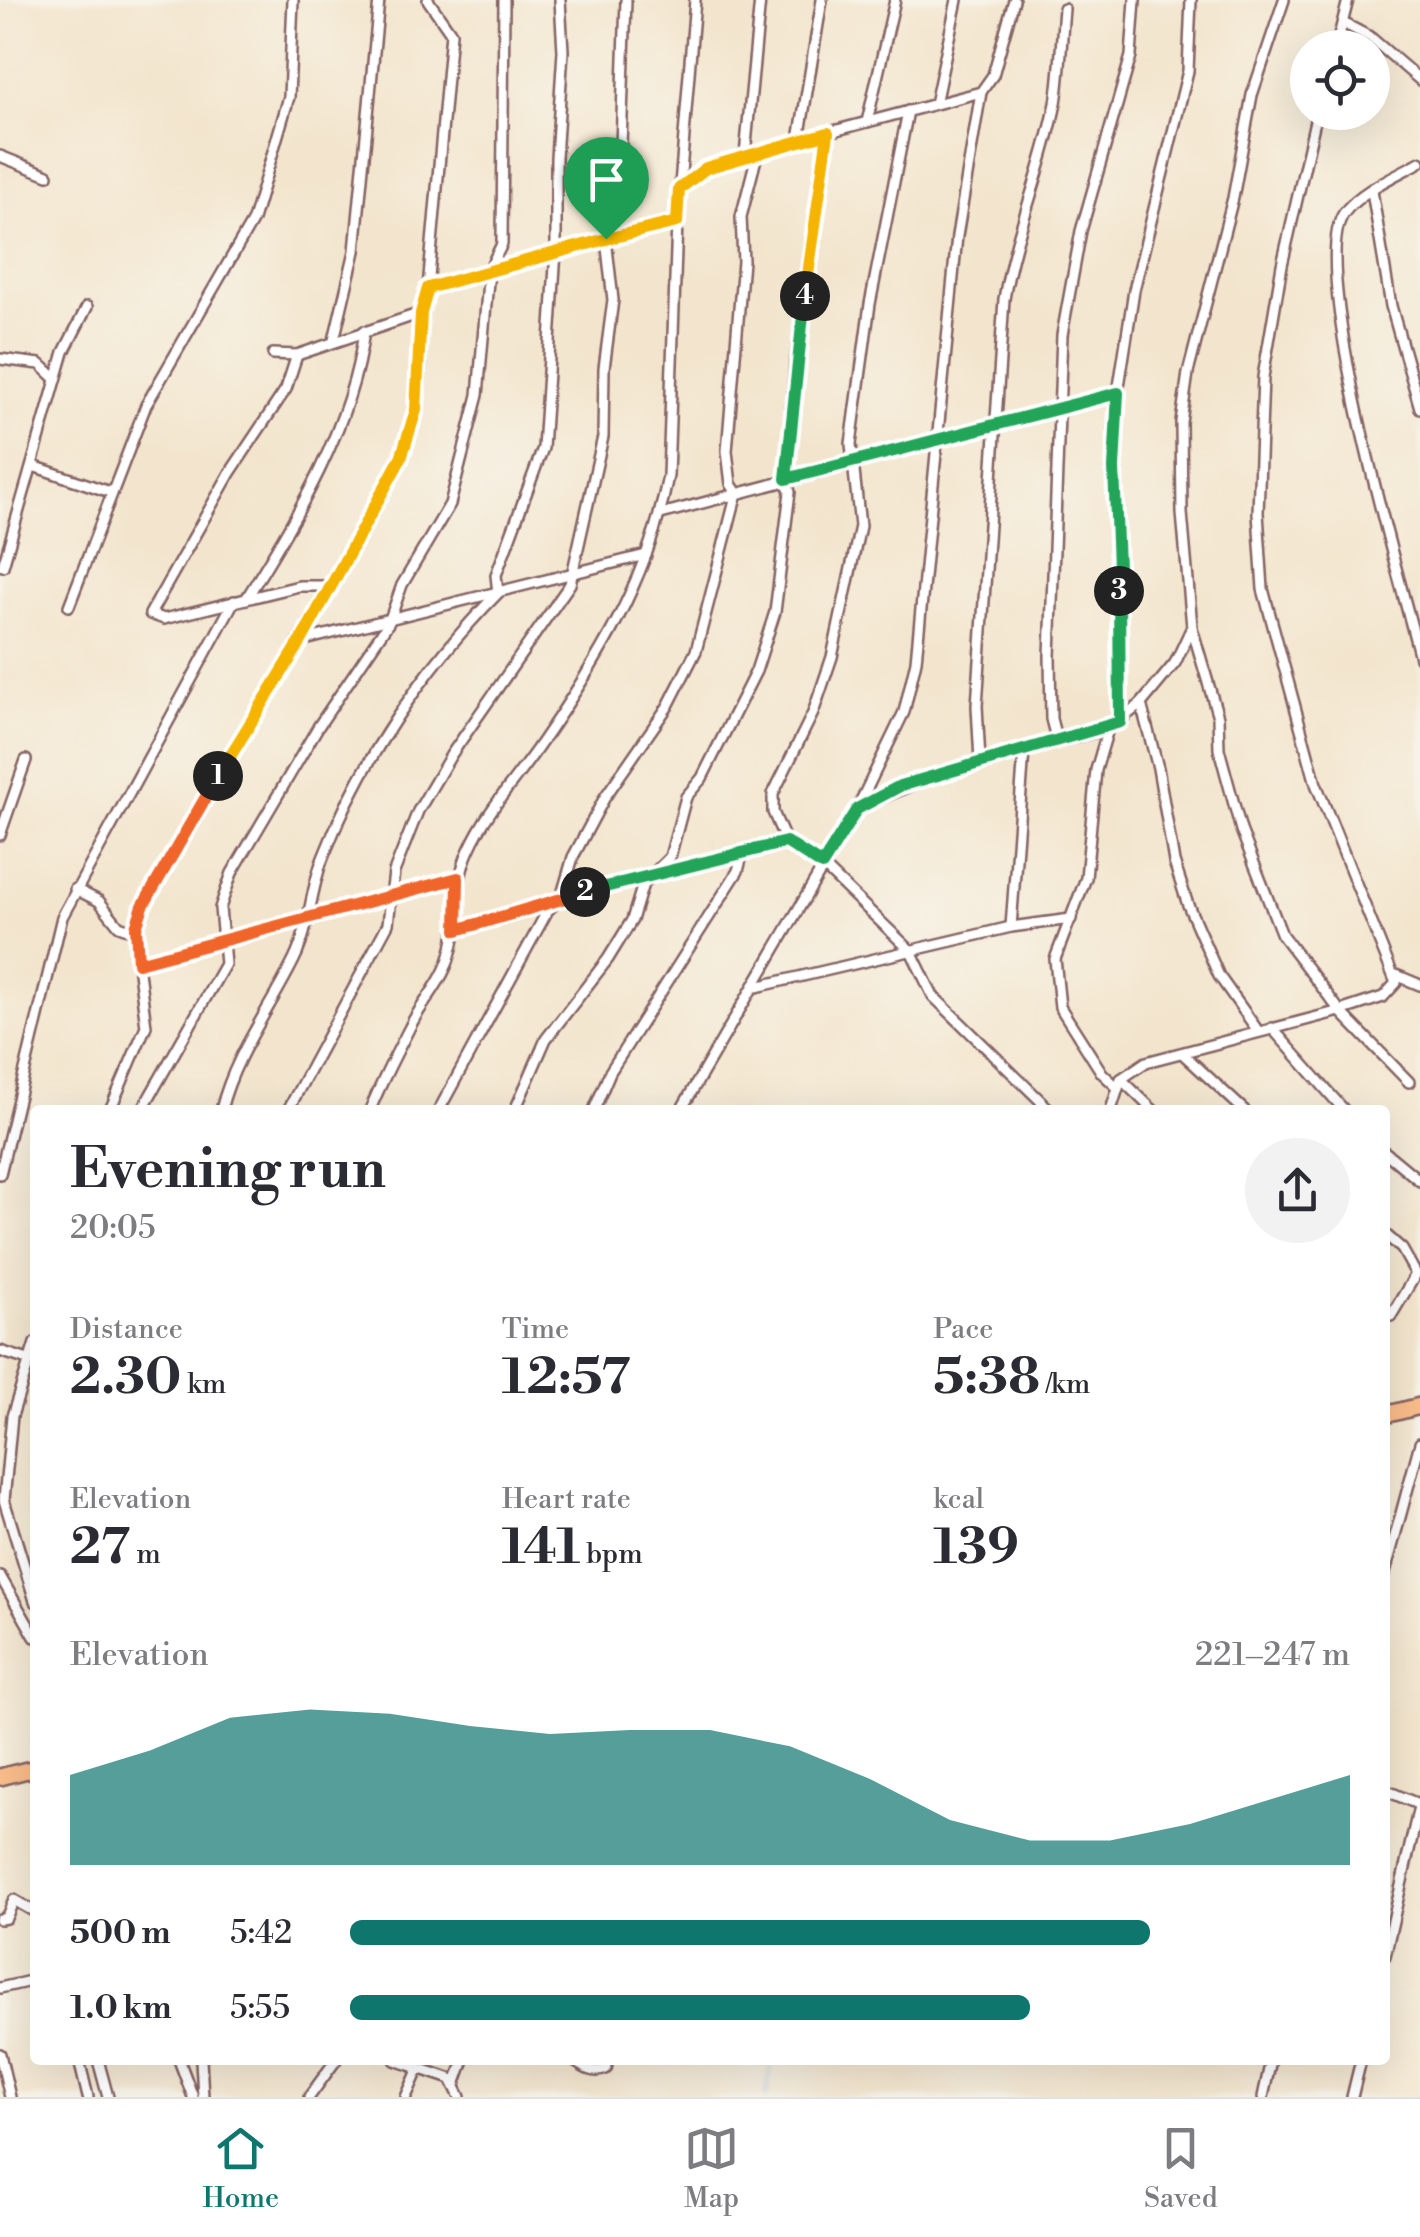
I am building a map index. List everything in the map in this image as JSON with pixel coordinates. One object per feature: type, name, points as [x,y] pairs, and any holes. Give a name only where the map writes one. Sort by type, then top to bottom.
[{"type":"highway","points":[[1390,1414],[1420,1406]]},
{"type":"highway","points":[[0,1777],[30,1769]]},
{"type":"street","points":[[68,606],[146,405],[252,220],[290,97],[292,0]]},
{"type":"street","points":[[334,340],[354,251],[380,0]]},
{"type":"street","points":[[112,1105],[146,1026],[136,932],[143,906],[301,641],[401,458],[420,385],[421,313],[428,288],[451,33],[428,0]]},
{"type":"street","points":[[145,1105],[216,986],[225,964],[220,908],[232,873],[318,727],[388,622],[402,585],[460,480],[478,395],[489,270],[502,244],[504,0]]},
{"type":"street","points":[[498,593],[496,575],[543,448],[556,251],[556,158],[563,51],[560,0]]},
{"type":"street","points":[[291,1105],[388,924],[394,872],[418,811],[460,742],[570,584],[603,437],[604,368],[613,300],[606,239],[619,204],[626,0]]},
{"type":"street","points":[[372,1105],[414,1018],[445,969],[457,930],[458,878],[494,804],[586,680],[628,602],[661,514],[668,476],[677,222],[695,0]]},
{"type":"street","points":[[746,155],[760,0]]},
{"type":"street","points":[[799,140],[822,0]]},
{"type":"street","points":[[868,122],[895,0]]},
{"type":"street","points":[[935,104],[957,0]]},
{"type":"street","points":[[684,1105],[756,988],[857,809],[904,712],[916,661],[957,236],[980,92],[993,76],[1014,0]]},
{"type":"street","points":[[1057,742],[1050,697],[1052,516],[1063,406],[1062,334],[1075,256],[1131,56],[1134,0]]},
{"type":"street","points":[[1120,722],[1114,468],[1118,393],[1134,290],[1188,71],[1191,0]]},
{"type":"street","points":[[1284,0],[1252,96],[1232,198],[1188,373],[1181,422],[1182,513],[1192,626],[1218,717],[1218,748],[1256,875],[1282,935],[1340,1011],[1409,1082]]},
{"type":"street","points":[[1341,30],[1348,0]]},
{"type":"street","points":[[980,761],[977,706],[999,425],[1004,299],[1012,252],[1056,100],[1064,9]]},
{"type":"street","points":[[1343,23],[1370,37],[1420,80]]},
{"type":"street","points":[[679,189],[706,168],[758,151],[980,92]]},
{"type":"street","points":[[908,111],[870,304],[851,444],[860,526],[832,657],[813,714],[773,794],[772,812],[786,842],[822,865],[910,951],[933,996],[1045,1105]]},
{"type":"street","points":[[1112,1105],[1119,1083],[1146,1062],[1383,997],[1392,988],[1396,975],[1338,846],[1316,784],[1262,588],[1258,513],[1264,377],[1282,266],[1313,130]]},
{"type":"street","points":[[517,1105],[546,1039],[608,959],[632,920],[643,884],[658,874],[676,843],[686,797],[702,778],[756,672],[778,593],[790,492],[786,479],[796,363],[828,133]]},
{"type":"street","points":[[443,1105],[548,910],[561,898],[573,857],[605,798],[668,706],[696,652],[737,493],[731,484],[727,451],[743,261],[741,216],[758,151]]},
{"type":"street","points":[[0,156],[48,175]]},
{"type":"street","points":[[1420,162],[1345,212],[1338,228],[1336,298],[1357,406],[1420,658]]},
{"type":"street","points":[[1372,191],[1391,306],[1415,369],[1420,408]]},
{"type":"street","points":[[428,288],[677,222]]},
{"type":"street","points":[[3,566],[56,379],[88,307]]},
{"type":"street","points":[[273,354],[297,355],[421,313]]},
{"type":"street","points":[[246,598],[319,468],[354,379],[364,331]]},
{"type":"street","points":[[297,355],[286,388],[221,488],[150,614],[164,620],[299,586],[330,586]]},
{"type":"street","points":[[0,359],[40,364],[56,379]]},
{"type":"street","points":[[661,514],[1118,393]]},
{"type":"street","points":[[34,466],[110,492]]},
{"type":"street","points":[[301,641],[646,555]]},
{"type":"street","points":[[222,1105],[239,1062],[296,957],[317,872],[362,770],[470,621],[498,593]]},
{"type":"street","points":[[0,1174],[62,917],[234,601]]},
{"type":"street","points":[[857,809],[900,786],[1108,729],[1141,704],[1175,663],[1192,626]]},
{"type":"street","points":[[1141,704],[1188,905],[1219,976],[1258,1031]]},
{"type":"street","points":[[1108,729],[1096,770],[1086,878],[1054,959],[1060,1007],[1102,1073],[1148,1105]]},
{"type":"street","points":[[1011,927],[1024,751]]},
{"type":"street","points":[[0,835],[26,760]]},
{"type":"street","points":[[457,930],[561,898],[786,842]]},
{"type":"street","points":[[596,1105],[620,1055],[738,871],[742,852]]},
{"type":"street","points":[[138,963],[458,878]]},
{"type":"street","points":[[76,889],[99,901],[119,926],[136,932]]},
{"type":"street","points":[[756,988],[1011,927],[1071,919]]},
{"type":"street","points":[[1396,975],[1420,985]]},
{"type":"street","points":[[1272,1028],[1340,1105]]},
{"type":"street","points":[[1182,1054],[1238,1105]]},
{"type":"street","points":[[1390,1156],[1420,1181]]},
{"type":"street","points":[[1390,1239],[1416,1274],[1390,1316]]},
{"type":"street","points":[[0,1351],[30,1361],[5,1462],[4,1500],[30,1584]]},
{"type":"street","points":[[20,1394],[30,1392]]},
{"type":"street","points":[[1390,1554],[1420,1443]]},
{"type":"street","points":[[0,1576],[30,1628]]},
{"type":"street","points":[[1390,1792],[1420,1804],[1390,1934]]},
{"type":"street","points":[[0,1919],[6,1918],[14,1900],[30,1909]]},
{"type":"street","points":[[0,1988],[30,1981]]},
{"type":"street","points":[[0,2054],[10,2097]]},
{"type":"street","points":[[80,2065],[88,2097]]},
{"type":"street","points":[[99,2065],[108,2097]]},
{"type":"street","points":[[181,2065],[203,2097]]},
{"type":"street","points":[[193,2097],[199,2065]]},
{"type":"street","points":[[310,2097],[332,2065]]},
{"type":"street","points":[[410,2065],[451,2079],[460,2097]]},
{"type":"street","points":[[456,2086],[462,2065]]},
{"type":"street","points":[[579,2065],[600,2072],[607,2065]]},
{"type":"street","points":[[1263,2097],[1270,2065]]},
{"type":"street","points":[[1352,2097],[1360,2065]]},
{"type":"street","points":[[406,2097],[419,2068]]},
{"type":"waterway","points":[[766,2097],[770,2065]]},
{"type":"route","points":[[828,133],[796,363],[786,479],[1118,393],[1114,468],[1120,722],[1108,729],[900,786],[857,809],[822,865],[786,842],[561,898],[457,930],[458,878],[138,963],[136,927],[143,906],[301,641],[401,458],[420,385],[421,313],[428,288],[606,239],[677,222],[679,189],[706,168],[828,133]]}]
